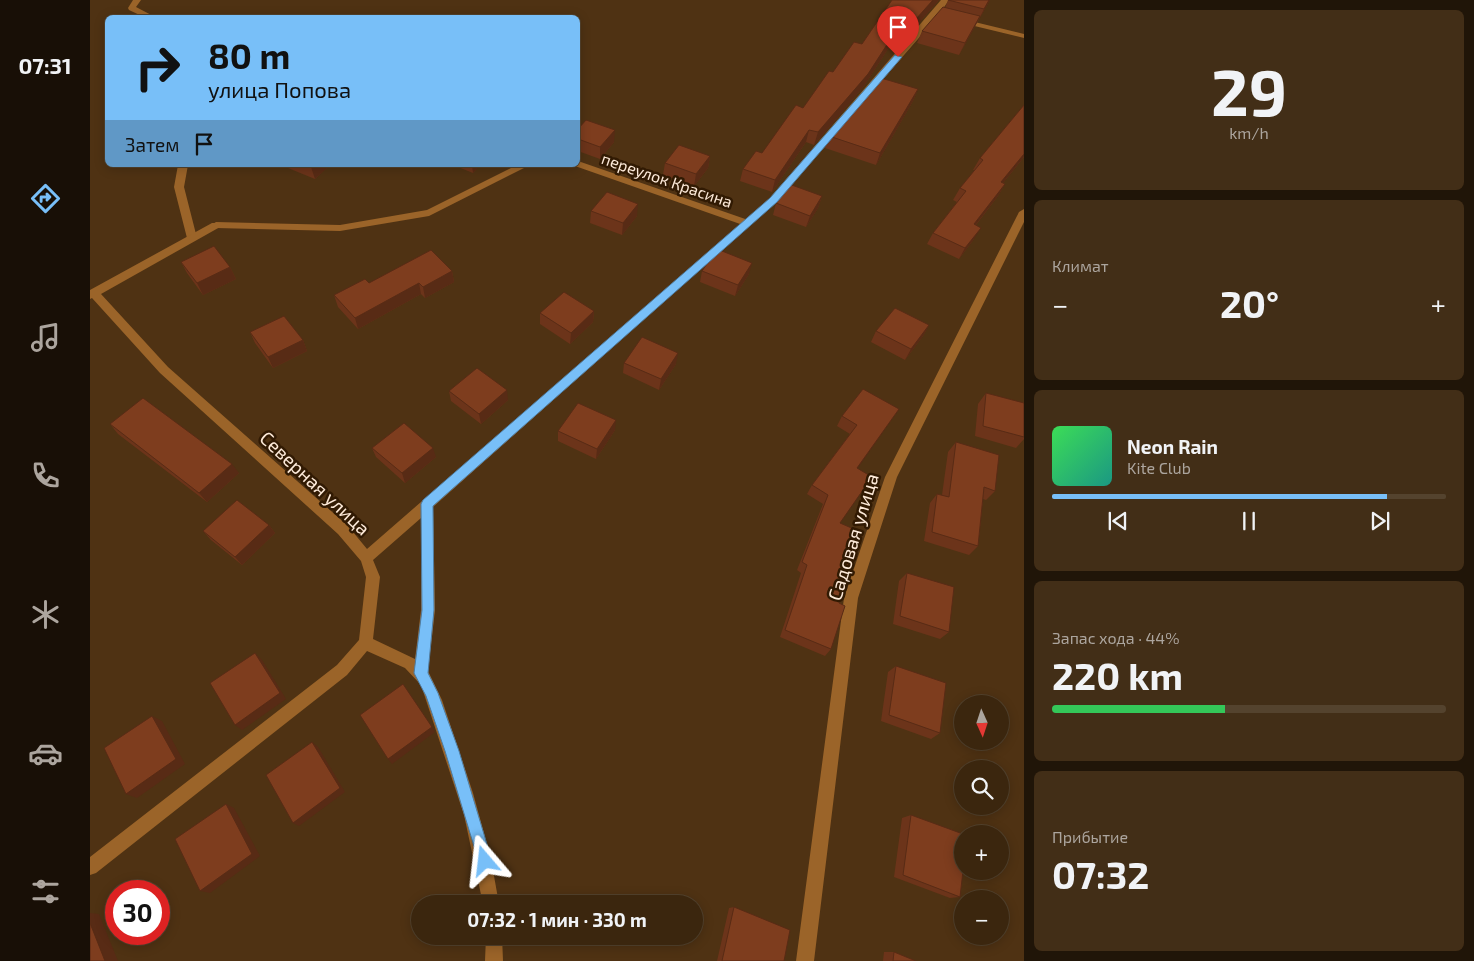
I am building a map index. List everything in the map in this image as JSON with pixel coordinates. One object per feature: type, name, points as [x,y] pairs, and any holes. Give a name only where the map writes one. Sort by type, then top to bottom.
[{"type":"street","points":[[137,0],[132,8],[147,15]]},
{"type":"street","points":[[366,558],[773,200],[940,15],[945,0]]},
{"type":"street","points":[[953,18],[1024,36]]},
{"type":"street","name":"переулок Красина","points":[[580,165],[747,223]]},
{"type":"street","points":[[183,167],[179,187],[192,238]]},
{"type":"street","points":[[92,294],[216,225],[340,228],[429,213],[521,167]]},
{"type":"street","name":"Садовая улица","points":[[804,961],[851,598],[890,477],[1024,212]]},
{"type":"street","name":"Северная улица","points":[[92,294],[164,370],[343,530],[366,558],[373,577],[366,643]]},
{"type":"street","points":[[421,673],[428,610],[427,504]]},
{"type":"street","points":[[90,867],[342,670],[366,643],[403,659],[421,673],[431,693],[452,751],[485,861],[490,895]]},
{"type":"street","points":[[494,945],[494,961]]},
{"type":"building","points":[[892,0],[933,0],[907,29],[899,26],[868,74],[818,132],[809,130],[775,180],[743,169],[756,151],[762,153],[796,105],[803,108],[829,71],[833,72],[854,42],[862,44]]},
{"type":"building","points":[[948,0],[989,0],[984,9]]},
{"type":"building","points":[[943,7],[980,16],[965,43],[922,31]]},
{"type":"building","points":[[881,78],[918,89],[880,153],[829,136]]},
{"type":"building","points":[[1024,105],[1024,154],[1001,182],[1005,184],[974,224],[981,228],[965,248],[933,233],[966,191],[960,188],[983,160],[980,158]]},
{"type":"building","points":[[586,120],[615,130],[600,147],[580,140],[580,127]]},
{"type":"building","points":[[679,145],[710,156],[696,174],[665,163]]},
{"type":"building","points":[[789,184],[822,196],[810,216],[776,203]]},
{"type":"building","points":[[607,192],[638,204],[623,223],[591,211]]},
{"type":"building","points":[[214,246],[230,267],[197,283],[181,262]]},
{"type":"building","points":[[717,249],[752,263],[738,285],[702,271]]},
{"type":"building","points":[[431,250],[452,271],[423,287],[419,283],[355,318],[334,295],[365,279],[369,283]]},
{"type":"building","points":[[564,292],[594,311],[571,333],[540,313]]},
{"type":"building","points":[[895,308],[929,325],[911,349],[876,331]]},
{"type":"building","points":[[284,316],[303,340],[268,357],[250,332]]},
{"type":"building","points":[[642,337],[678,353],[661,379],[624,363]]},
{"type":"building","points":[[477,368],[507,390],[479,414],[449,391]]},
{"type":"building","points":[[863,389],[899,409],[857,468],[872,477],[840,523],[863,533],[839,603],[845,606],[831,649],[785,630],[807,565],[802,562],[828,495],[812,485],[857,425],[842,416]]},
{"type":"building","points":[[986,393],[1024,403],[1024,437],[983,426]]},
{"type":"building","points":[[143,398],[232,464],[199,493],[110,424]]},
{"type":"building","points":[[578,403],[616,420],[597,449],[558,431]]},
{"type":"building","points":[[404,423],[433,448],[402,473],[372,448]]},
{"type":"building","points":[[956,442],[999,455],[995,491],[984,487],[978,546],[932,532],[937,494],[949,497]]},
{"type":"building","points":[[237,500],[269,525],[235,557],[203,531]]},
{"type":"building","points":[[907,573],[954,587],[949,632],[900,616]]},
{"type":"building","points":[[255,653],[280,693],[235,725],[210,683]]},
{"type":"building","points":[[896,666],[946,683],[940,733],[889,715]]},
{"type":"building","points":[[403,684],[432,727],[388,759],[360,715]]},
{"type":"building","points":[[152,716],[176,759],[126,794],[104,748]]},
{"type":"building","points":[[312,742],[340,788],[293,823],[266,775]]},
{"type":"building","points":[[226,804],[252,854],[200,891],[175,839]]},
{"type":"building","points":[[911,815],[954,831],[954,880],[962,880],[961,890],[954,890],[954,895],[903,875]]},
{"type":"building","points":[[734,907],[790,930],[784,961],[722,961]]},
{"type":"building","points":[[90,923],[105,961],[90,961]]},
{"type":"building","points":[[894,952],[916,961],[893,961]]},
{"type":"route","points":[[485,861],[452,751],[431,693],[421,673],[428,610],[429,554],[427,504],[773,200],[898,57]]}]
